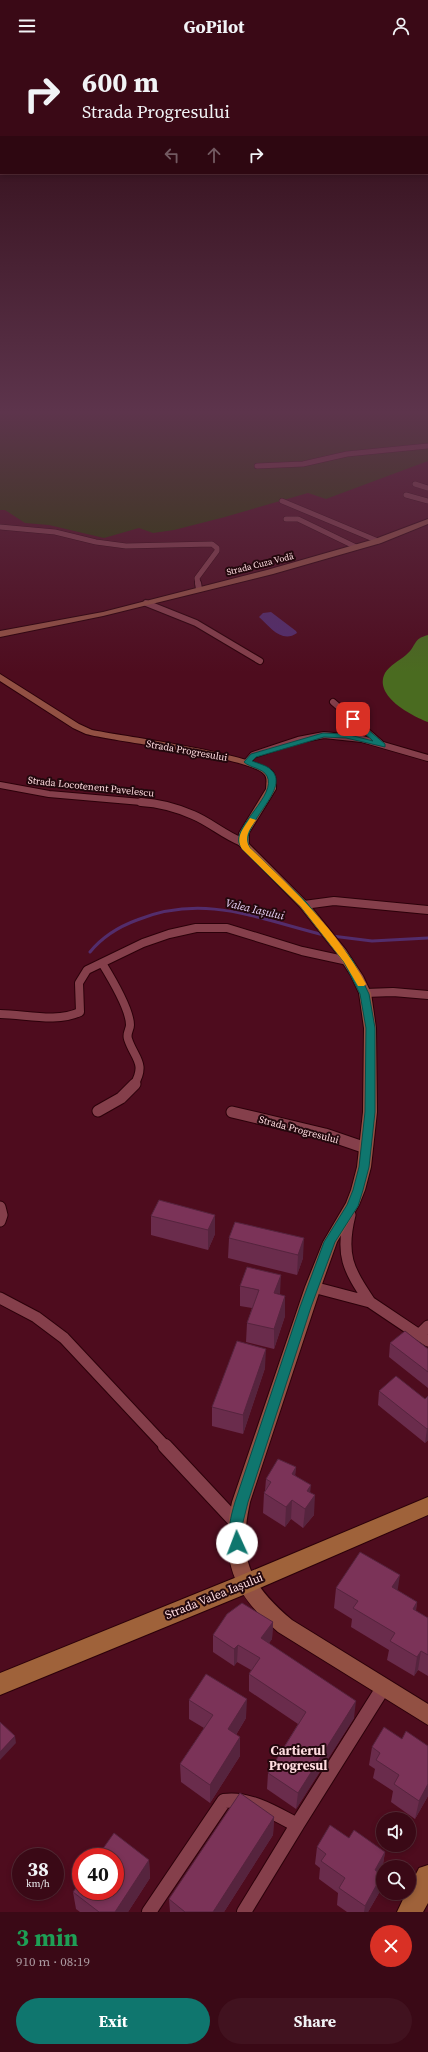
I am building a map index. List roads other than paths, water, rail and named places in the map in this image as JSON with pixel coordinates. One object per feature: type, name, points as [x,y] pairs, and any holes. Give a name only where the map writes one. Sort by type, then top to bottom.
[{"type":"main road","name":"Strada Valea Iașului","points":[[0,1684],[245,1584],[428,1506]]},
{"type":"main road","points":[[410,1912],[428,1877]]},
{"type":"street","points":[[282,501],[378,541]]},
{"type":"street","points":[[286,520],[298,519],[356,547]]},
{"type":"street","name":"Strada Cuza Vodă","points":[[0,634],[103,614],[270,572],[378,541],[428,522]]},
{"type":"street","points":[[0,528],[55,532],[96,542],[126,546],[214,545],[217,548],[217,551],[197,578],[198,589]]},
{"type":"street","points":[[146,603],[196,623],[260,661]]},
{"type":"street","name":"Strada Progresului","points":[[0,677],[76,726],[90,732],[247,762],[267,770],[272,777],[273,783],[268,795],[244,834],[242,842]]},
{"type":"street","points":[[333,702],[383,745]]},
{"type":"street","points":[[247,762],[253,755],[323,735],[346,736],[428,758]]},
{"type":"street","name":"Strada Locotenent Pavelescu","points":[[0,785],[49,794],[153,803],[193,816],[242,842]]},
{"type":"street","points":[[242,842],[246,849],[304,905],[322,926],[345,956],[365,994],[370,1028],[370,1112],[364,1167],[352,1206],[345,1240],[345,1257],[349,1270],[370,1302]]},
{"type":"street","points":[[304,905],[334,901],[428,910]]},
{"type":"street","points":[[0,1014],[64,1017],[75,1015],[80,1012],[78,985],[81,977],[102,963],[151,940],[206,927],[235,930],[331,959],[345,956]]},
{"type":"street","points":[[98,1111],[117,1103],[132,1088],[138,1077],[140,1068],[139,1060],[126,1038],[126,1031],[130,1025],[128,1018],[117,989],[102,963]]},
{"type":"street","points":[[365,994],[393,992],[428,994]]},
{"type":"street","name":"Strada Progresului","points":[[232,1112],[325,1134],[366,1148]]},
{"type":"street","points":[[352,1206],[330,1242],[313,1287],[257,1453],[236,1522],[239,1566],[245,1584],[271,1616],[428,1715]]},
{"type":"street","points":[[0,1207],[2,1215],[0,1221]]},
{"type":"street","points":[[313,1287],[370,1302],[424,1338],[428,1326]]},
{"type":"street","points":[[0,1298],[36,1317],[64,1338],[236,1522]]},
{"type":"street","points":[[244,1912],[383,1688]]},
{"type":"street","points":[[149,1912],[224,1801],[229,1799],[242,1801],[297,1825]]},
{"type":"waterway","name":"Valea Iașului","points":[[90,952],[111,933],[123,926],[162,912],[185,909],[231,911],[324,935]]},
{"type":"waterway","name":"Valea Iașului","points":[[332,936],[372,941],[428,938]]},
{"type":"district","name":"Cartierul Progresul","points":[[298,1758]]}]
